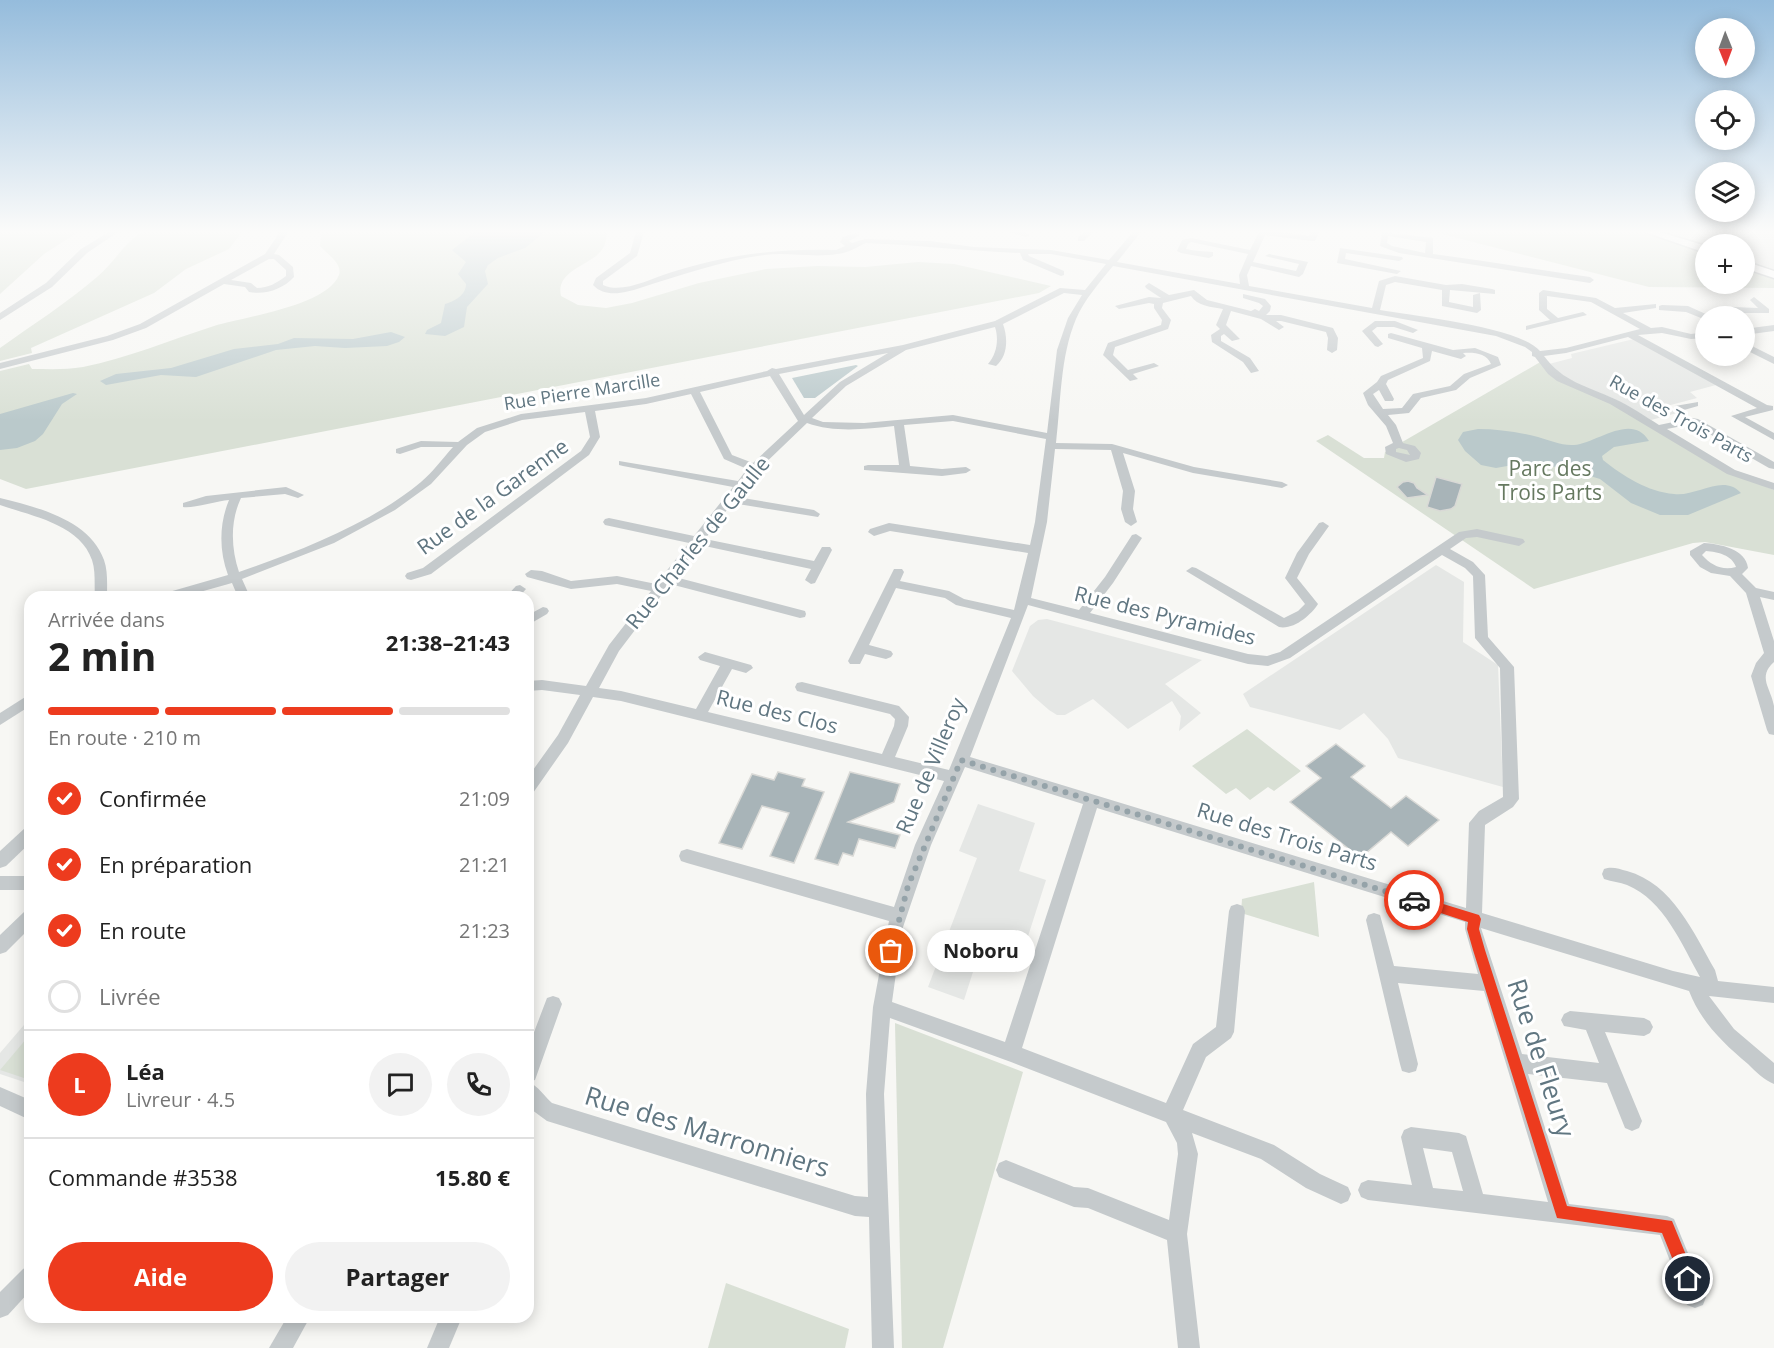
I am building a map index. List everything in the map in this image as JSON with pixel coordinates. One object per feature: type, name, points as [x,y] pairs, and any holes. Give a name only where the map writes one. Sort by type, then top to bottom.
[{"type":"street","points":[[0,317],[34,295]]},
{"type":"street","points":[[0,366],[129,332],[157,319],[198,295]]},
{"type":"street","name":"Rue Charles de Gaulle","points":[[534,780],[563,739],[614,648],[754,468],[804,420],[843,384],[903,348],[998,323],[1053,295]]},
{"type":"street","name":"Rue de Villeroy","points":[[883,1348],[875,1094],[882,1007],[898,916],[923,845],[961,760],[1024,600],[1041,522],[1062,350],[1072,318],[1085,295]]},
{"type":"street","points":[[1158,295],[1163,300]]},
{"type":"street","points":[[1119,306],[1186,295]]},
{"type":"street","points":[[1196,295],[1200,300],[1227,310],[1269,319],[1279,327]]},
{"type":"street","name":"Rue des Trois Parts","points":[[1239,295],[1376,312],[1482,332],[1512,341],[1538,356],[1560,379],[1614,402],[1731,472],[1774,487]]},
{"type":"street","points":[[1376,312],[1380,295]]},
{"type":"street","points":[[1446,295],[1445,304],[1477,310],[1477,295]]},
{"type":"street","points":[[1543,295],[1543,310],[1556,321]]},
{"type":"street","points":[[1561,295],[1589,298],[1650,331]]},
{"type":"street","points":[[1245,297],[1258,315]]},
{"type":"street","points":[[1245,297],[1266,303],[1266,311],[1258,315]]},
{"type":"street","points":[[1154,366],[1130,376],[1111,360],[1108,349],[1117,342],[1165,327],[1167,320],[1158,308],[1163,300]]},
{"type":"street","points":[[1754,300],[1766,310],[1763,313]]},
{"type":"street","points":[[1615,311],[1657,307],[1688,309],[1695,312]]},
{"type":"street","points":[[1227,310],[1221,323],[1224,330],[1234,339]]},
{"type":"street","points":[[1755,312],[1763,313],[1774,319]]},
{"type":"street","points":[[1528,328],[1583,315]]},
{"type":"street","points":[[1269,319],[1281,318],[1330,330],[1334,338],[1332,350]]},
{"type":"street","points":[[1413,335],[1417,320]]},
{"type":"street","points":[[993,364],[999,359],[1002,335],[998,323]]},
{"type":"street","points":[[1378,344],[1368,334],[1368,328],[1387,323],[1413,335],[1426,347],[1475,359]]},
{"type":"street","points":[[1755,331],[1774,328]]},
{"type":"street","points":[[1224,330],[1216,334],[1217,342],[1247,360],[1254,370]]},
{"type":"street","points":[[1538,356],[1569,351],[1650,331],[1667,331],[1690,338],[1695,337]]},
{"type":"street","points":[[1391,336],[1413,335]]},
{"type":"street","points":[[1631,335],[1770,408]]},
{"type":"street","points":[[1399,445],[1391,425],[1372,403],[1368,393],[1381,384],[1384,378],[1424,362],[1428,355],[1426,347]]},
{"type":"street","name":"Rue Pierre Marcille","points":[[186,591],[301,553],[366,522],[420,488],[432,478],[460,444],[478,432],[512,418],[644,402],[772,372],[903,348]]},
{"type":"street","points":[[1380,412],[1405,411],[1412,406],[1417,396],[1453,388],[1467,376],[1491,369],[1496,365],[1492,357],[1483,352],[1467,350],[1454,353]]},
{"type":"street","points":[[1755,351],[1774,361]]},
{"type":"street","points":[[772,372],[797,413],[804,420],[822,425],[899,425],[953,418],[1051,442],[1116,448],[1193,470],[1282,484]]},
{"type":"street","points":[[1397,373],[1403,385]]},
{"type":"street","points":[[1381,384],[1389,399]]},
{"type":"street","points":[[694,390],[728,457],[754,468]]},
{"type":"street","points":[[1686,421],[1681,418],[1679,408],[1694,404]]},
{"type":"street","points":[[1770,408],[1736,416],[1774,437]]},
{"type":"street","name":"Rue de la Garenne","points":[[411,576],[428,571],[585,453],[595,441],[596,435],[590,409]]},
{"type":"street","points":[[1659,428],[1686,421],[1699,422],[1773,466]]},
{"type":"street","points":[[899,425],[905,460],[904,468]]},
{"type":"street","points":[[400,451],[411,445],[460,444]]},
{"type":"street","points":[[1116,448],[1129,491],[1127,509],[1131,522]]},
{"type":"street","points":[[623,463],[740,485]]},
{"type":"street","points":[[868,468],[884,465],[953,474],[966,470]]},
{"type":"street","points":[[186,505],[206,499],[286,490],[298,495]]},
{"type":"street","points":[[237,495],[231,510],[228,547],[231,566],[242,591]]},
{"type":"street","points":[[729,499],[808,512]]},
{"type":"street","points":[[0,501],[63,524],[90,544],[98,561],[100,591]]},
{"type":"street","points":[[609,522],[817,566]]},
{"type":"street","points":[[1192,571],[1284,624],[1303,614],[1312,604],[1291,578],[1303,553],[1323,526]]},
{"type":"street","points":[[874,532],[889,527],[1035,550]]},
{"type":"street","name":"Rue des Pyramides","points":[[1024,600],[1259,661],[1276,659],[1285,655],[1458,538],[1469,534],[1519,542]]},
{"type":"street","points":[[1082,615],[1109,580],[1136,538]]},
{"type":"street","points":[[811,580],[826,550]]},
{"type":"street","name":"Rue de Fleury","points":[[1443,550],[1469,565],[1479,575],[1482,638],[1507,667],[1511,799],[1507,805],[1481,816],[1477,822],[1473,929],[1562,1213]]},
{"type":"street","points":[[541,571],[554,581],[571,585],[617,580],[663,584],[800,614]]},
{"type":"street","points":[[1734,573],[1752,591],[1771,653],[1770,658],[1761,666],[1758,676],[1774,730]]},
{"type":"street","points":[[855,661],[895,577],[950,595],[960,602],[1019,615]]},
{"type":"street","points":[[1752,591],[1774,596]]},
{"type":"street","points":[[534,617],[543,611]]},
{"type":"street","points":[[1303,614],[1324,629]]},
{"type":"street","points":[[861,648],[886,654]]},
{"type":"street","points":[[705,657],[746,668]]},
{"type":"street","points":[[700,714],[727,664]]},
{"type":"street","name":"Rue des Clos","points":[[534,686],[591,690],[700,714],[952,777]]},
{"type":"street","points":[[802,687],[894,710],[902,717],[901,726],[886,761]]},
{"type":"street","points":[[3,713],[24,702]]},
{"type":"street","name":"Rue des Trois Parts","points":[[961,760],[1475,919],[1703,986],[1774,995]]},
{"type":"street","points":[[1011,1053],[1092,801]]},
{"type":"street","points":[[0,861],[24,839]]},
{"type":"street","points":[[687,856],[898,916]]},
{"type":"street","points":[[1610,874],[1633,880],[1656,895],[1667,906],[1709,976],[1703,986],[1700,999],[1713,1021],[1774,1076]]},
{"type":"street","points":[[0,884],[24,883]]},
{"type":"street","points":[[1171,1113],[1196,1058],[1205,1045],[1226,1032],[1237,911]]},
{"type":"street","points":[[1374,920],[1409,1064]]},
{"type":"street","points":[[0,946],[24,923]]},
{"type":"street","points":[[1387,974],[1489,983]]},
{"type":"street","points":[[534,1057],[553,1004]]},
{"type":"street","points":[[882,1007],[1011,1053],[1148,1107],[1171,1113],[1267,1152],[1313,1181],[1341,1194]]},
{"type":"street","points":[[1570,1020],[1644,1027]]},
{"type":"street","points":[[1592,1023],[1632,1121]]},
{"type":"street","points":[[1515,1063],[1612,1074]]},
{"type":"street","points":[[0,1096],[24,1107]]},
{"type":"street","name":"Rue des Marronniers","points":[[534,1101],[547,1111],[855,1206],[879,1208]]},
{"type":"street","points":[[1171,1113],[1186,1140],[1188,1154],[1177,1234],[1189,1348]]},
{"type":"street","points":[[1425,1197],[1411,1137],[1459,1143],[1476,1203]]},
{"type":"street","points":[[1006,1170],[1074,1197],[1088,1198],[1177,1234]]},
{"type":"street","points":[[1368,1190],[1667,1226],[1695,1297]]},
{"type":"street","points":[[0,1307],[24,1282]]},
{"type":"street","points":[[280,1348],[295,1323]]},
{"type":"street","points":[[438,1348],[448,1323]]},
{"type":"shaded area","points":[[461,295],[478,295],[467,307],[464,327],[445,336],[425,334],[427,330],[441,323],[445,304]]},
{"type":"shaded area","points":[[391,332],[405,337],[387,346],[345,348],[315,346],[276,350],[196,377],[161,375],[106,385],[100,381],[116,374],[171,368],[234,349],[278,344],[294,338],[353,339]]},
{"type":"shaded area","points":[[1634,339],[1716,385],[1690,392],[1697,398],[1667,406],[1677,413],[1651,420],[1615,399],[1569,381],[1549,364],[1572,358],[1571,354]]},
{"type":"shaded area","points":[[858,366],[815,398],[804,398],[792,378]]},
{"type":"shaded area","points":[[73,393],[77,394],[62,404],[43,434],[35,441],[17,448],[0,450],[0,414]]},
{"type":"shaded area","points":[[1478,429],[1516,432],[1560,444],[1574,445],[1614,431],[1633,429],[1642,433],[1649,441],[1614,447],[1602,456],[1603,460],[1627,477],[1645,487],[1664,493],[1683,494],[1726,485],[1734,487],[1741,493],[1688,515],[1660,515],[1631,503],[1600,479],[1577,472],[1539,463],[1496,468],[1481,465],[1465,451],[1458,440],[1463,432]]},
{"type":"shaded area","points":[[1436,565],[1464,582],[1463,642],[1498,665],[1503,787],[1398,758],[1388,739],[1364,713],[1340,730],[1250,707],[1243,694]]},
{"type":"shaded area","points":[[1047,619],[1202,660],[1165,684],[1201,713],[1179,731],[1181,716],[1172,701],[1128,729],[1093,699],[1065,715],[1057,715],[1033,696],[1012,671],[1030,626],[1038,620]]},
{"type":"shaded area","points":[[978,804],[1035,823],[1019,871],[1046,880],[1023,952],[990,939],[991,936],[977,933],[972,946],[980,950],[964,1000],[928,987],[977,858],[959,851]]},
{"type":"shaded area","points":[[24,1025],[24,1082],[0,1074],[0,1053]]},
{"type":"green space","points":[[75,295],[150,295],[31,348],[32,353],[0,361],[0,348]]},
{"type":"green space","points":[[318,295],[561,295],[578,305],[606,308],[659,295],[1029,295],[26,489],[0,479],[0,371],[29,364],[32,369],[57,369],[100,363],[214,326],[283,309]]},
{"type":"green space","name":"Parc des Trois Parts","points":[[1542,361],[1564,382],[1614,402],[1731,472],[1774,490],[1774,555],[1705,542],[1693,543],[1534,589],[1316,441],[1328,435],[1364,458],[1384,458],[1385,452]]},
{"type":"green space","points":[[1247,729],[1301,771],[1274,791],[1268,787],[1250,800],[1236,788],[1226,794],[1192,766]]},
{"type":"green space","points":[[1314,882],[1319,937],[1241,913],[1242,899]]},
{"type":"green space","points":[[895,1023],[1023,1072],[943,1348],[902,1348]]},
{"type":"green space","points":[[24,1042],[24,1078],[0,1070]]},
{"type":"green space","points":[[726,1283],[849,1329],[845,1348],[708,1348]]},
{"type":"building","points":[[1436,477],[1462,484],[1455,506],[1451,509],[1440,511],[1427,507]]},
{"type":"building","points":[[1408,481],[1414,483],[1417,488],[1428,495],[1407,498],[1397,487]]},
{"type":"building","points":[[1336,744],[1365,766],[1351,777],[1391,808],[1406,796],[1439,820],[1408,846],[1391,832],[1360,858],[1290,802],[1321,778],[1306,766]]},
{"type":"building","points":[[778,772],[805,779],[802,786],[824,792],[794,863],[770,856],[789,813],[762,806],[742,849],[719,843],[752,774],[774,780]]},
{"type":"building","points":[[850,772],[900,784],[894,802],[848,822],[900,835],[895,848],[859,839],[853,856],[843,853],[838,865],[815,859]]},
{"type":"way so far","points":[[891,951],[898,916],[923,845],[961,760],[1414,900]]},
{"type":"place","name":"Noboru","points":[[891,951]]},
{"type":"route","points":[[1414,900],[1475,919],[1473,929],[1479,950],[1562,1213],[1667,1226],[1688,1279]]}]
